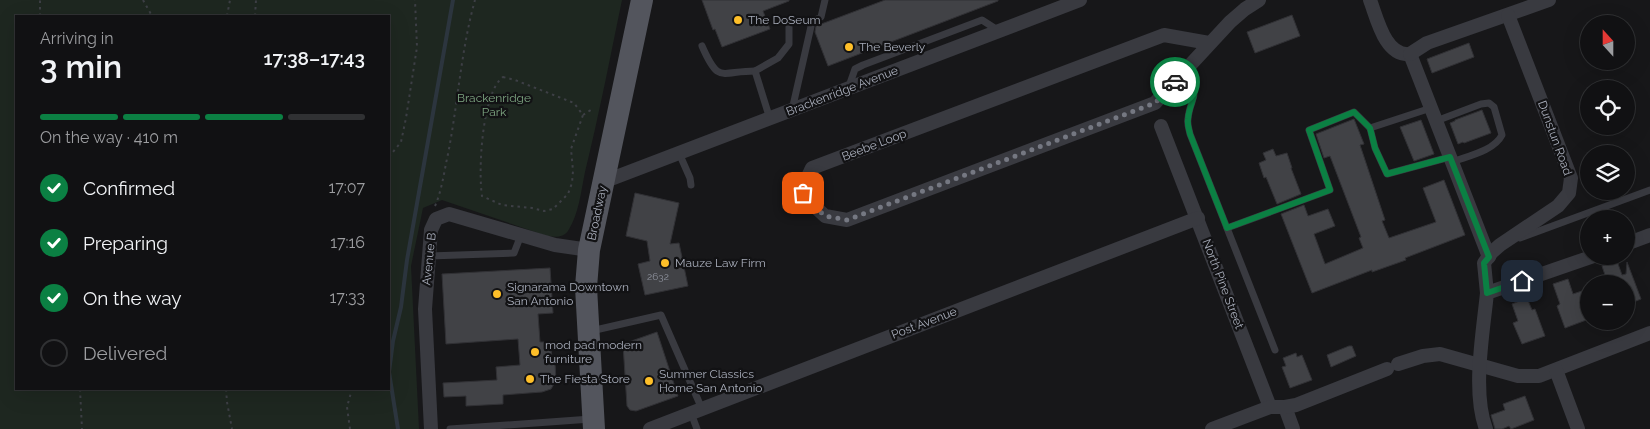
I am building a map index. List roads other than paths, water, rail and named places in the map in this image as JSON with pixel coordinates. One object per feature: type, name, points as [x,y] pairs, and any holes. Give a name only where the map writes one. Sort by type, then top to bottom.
[{"type":"main road","name":"Broadway","points":[[594,424],[586,287],[589,250],[642,0]]},
{"type":"street","name":"Brackenridge Avenue","points":[[603,182],[1080,0]]},
{"type":"street","points":[[1183,72],[1230,22],[1259,0]]},
{"type":"street","points":[[1370,0],[1390,47],[1399,53],[1410,54],[1427,43],[1549,0]]},
{"type":"street","name":"Dunstun Road","points":[[1489,257],[1500,245],[1558,206],[1569,192],[1571,178],[1508,15]]},
{"type":"street","name":"Beebe Loop","points":[[1183,72],[1155,103],[847,220],[825,216],[803,193],[805,183],[812,168],[1164,35],[1209,43]]},
{"type":"street","points":[[1410,54],[1489,257],[1484,263],[1487,293],[1478,391],[1480,409],[1486,429]]},
{"type":"street","name":"North Pine Street","points":[[1161,126],[1270,407]]},
{"type":"street","name":"Avenue B","points":[[430,429],[425,309],[431,230],[436,219],[449,214],[555,245],[589,250]]},
{"type":"street","name":"Post Avenue","points":[[650,429],[1198,218]]},
{"type":"street","points":[[1635,241],[1650,235]]},
{"type":"street","points":[[1487,293],[1580,261]]},
{"type":"street","points":[[1212,429],[1270,407],[1285,407],[1296,404],[1393,366],[1424,356],[1440,354],[1518,376],[1539,376],[1650,333]]},
{"type":"street","points":[[1556,370],[1578,429]]},
{"type":"street","points":[[1285,407],[1294,429]]},
{"type":"lane","points":[[792,110],[812,22],[821,17],[825,0]]},
{"type":"lane","points":[[848,89],[855,69],[898,52],[982,20],[999,31]]},
{"type":"lane","points":[[702,46],[714,70],[722,74],[755,71],[778,58],[789,44],[789,27]]},
{"type":"lane","points":[[938,37],[950,50]]},
{"type":"lane","points":[[897,70],[898,52]]},
{"type":"lane","points":[[755,71],[770,119]]},
{"type":"lane","points":[[1183,72],[1192,81],[1194,90],[1194,100],[1189,110],[1187,121],[1190,134],[1274,350]]},
{"type":"lane","points":[[1227,228],[1330,190],[1309,130],[1354,112],[1370,128],[1375,148],[1387,174],[1451,160],[1492,147],[1499,142],[1502,135],[1494,107],[1489,103],[1481,104],[1436,121]]},
{"type":"lane","points":[[1370,128],[1431,108]]},
{"type":"lane","points":[[679,154],[690,178],[691,185]]},
{"type":"lane","points":[[1500,245],[1650,190]]},
{"type":"lane","points":[[429,256],[514,253],[521,234]]},
{"type":"lane","points":[[588,332],[661,315],[696,411],[696,429]]},
{"type":"lane","points":[[450,429],[594,424]]},
{"type":"waterway","points":[[390,364],[453,0]]},
{"type":"waterway","points":[[390,378],[398,429]]},
{"type":"place","name":"The DoSeum","points":[[738,20]]},
{"type":"place","name":"The Beverly","points":[[849,47]]},
{"type":"place","name":"Mauze Law Firm","points":[[665,263]]},
{"type":"place","name":"Signarama Downtown San Antonio","points":[[497,294]]},
{"type":"place","name":"mod pad modern furniture","points":[[535,352]]},
{"type":"place","name":"The Fiesta Store","points":[[530,379]]},
{"type":"place","name":"Summer Classics Home San Antonio","points":[[649,381]]},
{"type":"park label","name":"Brackenridge Park","points":[[494,105]]}]
